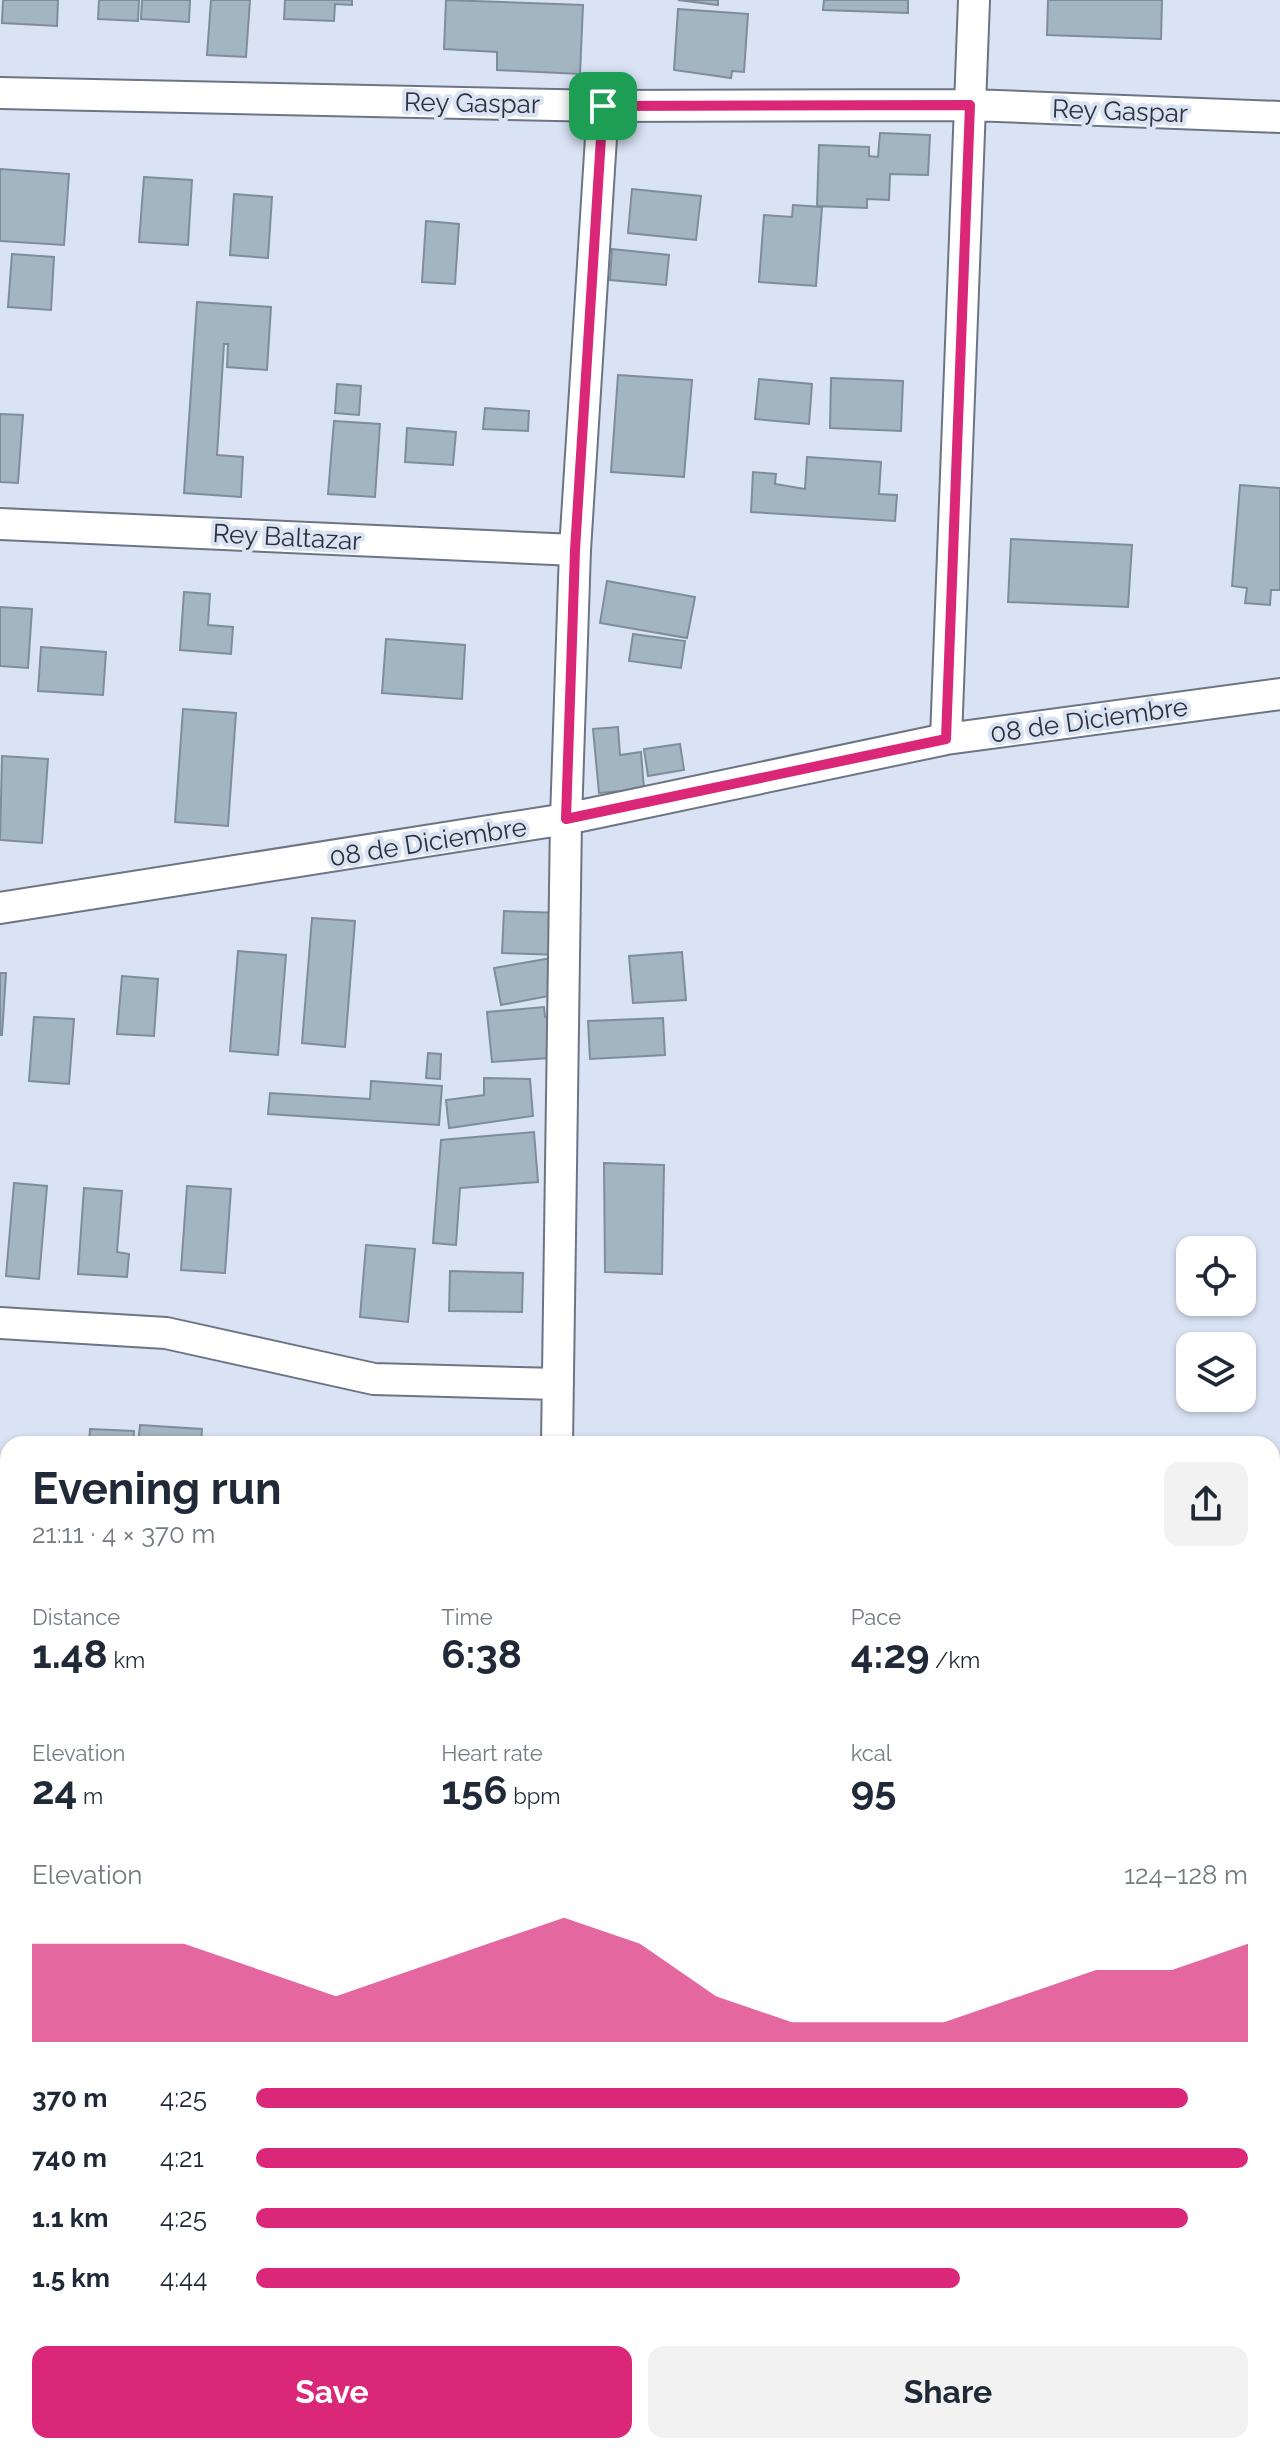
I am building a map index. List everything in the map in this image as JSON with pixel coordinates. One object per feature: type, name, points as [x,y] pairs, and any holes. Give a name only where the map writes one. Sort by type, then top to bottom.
[{"type":"street","points":[[946,739],[974,0]]},
{"type":"street","name":"Rey Gaspar","points":[[0,93],[603,106],[970,105],[1280,117]]},
{"type":"street","points":[[557,1436],[566,819],[575,550],[603,106]]},
{"type":"street","name":"Rey Baltazar","points":[[0,524],[575,550]]},
{"type":"street","name":"08 de Diciembre","points":[[0,908],[566,819],[946,739],[1280,694]]},
{"type":"street","points":[[0,1323],[166,1333],[374,1379],[558,1384]]},
{"type":"building","points":[[3,0],[58,0],[57,26],[2,23]]},
{"type":"building","points":[[99,0],[139,0],[138,21],[98,19]]},
{"type":"building","points":[[142,0],[190,0],[189,22],[141,19]]},
{"type":"building","points":[[211,0],[250,0],[246,57],[207,55]]},
{"type":"building","points":[[285,0],[352,0],[352,5],[335,4],[334,21],[284,19]]},
{"type":"building","points":[[446,0],[583,5],[580,74],[497,70],[497,52],[444,49]]},
{"type":"building","points":[[678,0],[718,0],[718,5]]},
{"type":"building","points":[[824,0],[908,0],[908,13],[823,10]]},
{"type":"building","points":[[1048,0],[1162,0],[1161,39],[1047,35]]},
{"type":"building","points":[[678,9],[748,14],[744,72],[732,71],[731,78],[674,70]]},
{"type":"building","points":[[880,133],[930,135],[928,175],[890,174],[889,200],[867,199],[867,208],[817,206],[819,145],[869,147],[869,156],[878,157]]},
{"type":"building","points":[[0,169],[69,174],[64,245],[0,241]]},
{"type":"building","points":[[144,177],[192,180],[188,245],[139,242]]},
{"type":"building","points":[[632,189],[701,196],[696,240],[628,233]]},
{"type":"building","points":[[234,194],[272,197],[268,258],[230,255]]},
{"type":"building","points":[[793,205],[822,207],[816,286],[759,282],[764,215],[792,217]]},
{"type":"building","points":[[426,221],[459,224],[455,284],[422,282]]},
{"type":"building","points":[[612,249],[669,255],[666,285],[610,280]]},
{"type":"building","points":[[12,254],[54,257],[51,310],[8,307]]},
{"type":"building","points":[[197,302],[271,307],[267,370],[227,367],[228,344],[224,344],[217,455],[243,457],[241,497],[184,493]]},
{"type":"building","points":[[618,375],[692,380],[684,477],[611,472]]},
{"type":"building","points":[[831,378],[903,381],[901,431],[830,428]]},
{"type":"building","points":[[759,379],[812,384],[809,424],[755,419]]},
{"type":"building","points":[[337,384],[361,386],[359,415],[335,413]]},
{"type":"building","points":[[485,408],[529,411],[528,431],[483,429]]},
{"type":"building","points":[[0,414],[23,415],[18,483],[0,482]]},
{"type":"building","points":[[334,421],[380,424],[375,497],[328,494]]},
{"type":"building","points":[[407,428],[456,432],[453,465],[405,462]]},
{"type":"building","points":[[807,457],[881,462],[879,494],[897,495],[895,521],[751,512],[753,472],[776,474],[775,484],[805,489]]},
{"type":"building","points":[[1240,485],[1280,488],[1280,590],[1271,590],[1270,605],[1245,603],[1247,588],[1232,586]]},
{"type":"building","points":[[1011,539],[1132,545],[1128,607],[1008,602]]},
{"type":"building","points":[[607,581],[695,597],[687,638],[600,623]]},
{"type":"building","points":[[184,592],[210,594],[208,625],[233,627],[231,654],[180,650]]},
{"type":"building","points":[[0,607],[32,609],[28,668],[0,666]]},
{"type":"building","points":[[633,634],[685,641],[681,668],[629,661]]},
{"type":"building","points":[[386,639],[465,645],[462,699],[382,693]]},
{"type":"building","points":[[41,647],[106,652],[103,695],[38,691]]},
{"type":"building","points":[[183,709],[236,713],[228,826],[175,822]]},
{"type":"building","points":[[618,727],[620,755],[641,752],[644,789],[599,793],[593,729]]},
{"type":"building","points":[[680,744],[684,770],[648,776],[644,749]]},
{"type":"building","points":[[2,756],[48,759],[42,843],[0,840]]},
{"type":"building","points":[[504,911],[562,913],[561,955],[502,953]]},
{"type":"building","points":[[312,918],[355,921],[345,1047],[302,1043]]},
{"type":"building","points":[[238,951],[286,955],[278,1055],[230,1051]]},
{"type":"building","points":[[682,952],[686,1000],[633,1003],[629,956]]},
{"type":"building","points":[[552,958],[559,994],[501,1005],[494,968]]},
{"type":"building","points":[[0,973],[6,973],[2,1035],[0,1035]]},
{"type":"building","points":[[122,976],[158,979],[154,1036],[117,1034]]},
{"type":"building","points":[[544,1007],[545,1017],[559,1016],[560,1030],[547,1031],[549,1058],[492,1062],[487,1012]]},
{"type":"building","points":[[34,1017],[74,1019],[69,1084],[29,1081]]},
{"type":"building","points":[[663,1018],[665,1055],[590,1059],[588,1021]]},
{"type":"building","points":[[428,1053],[441,1054],[440,1079],[426,1078]]},
{"type":"building","points":[[484,1078],[530,1079],[533,1116],[449,1128],[446,1100],[484,1095]]},
{"type":"building","points":[[371,1081],[442,1086],[439,1125],[268,1114],[270,1093],[370,1099]]},
{"type":"building","points":[[534,1132],[538,1182],[460,1188],[456,1245],[433,1243],[441,1140]]},
{"type":"building","points":[[604,1163],[664,1165],[662,1274],[605,1272]]},
{"type":"building","points":[[14,1183],[47,1186],[39,1279],[6,1276]]},
{"type":"building","points":[[187,1186],[231,1189],[225,1273],[181,1270]]},
{"type":"building","points":[[84,1188],[122,1191],[117,1252],[129,1254],[127,1277],[78,1274]]},
{"type":"building","points":[[366,1245],[415,1249],[408,1322],[360,1317]]},
{"type":"building","points":[[450,1271],[523,1273],[522,1312],[449,1311]]},
{"type":"building","points":[[140,1425],[202,1429],[202,1436],[139,1436]]},
{"type":"building","points":[[90,1429],[134,1431],[134,1436],[90,1436]]},
{"type":"route","points":[[970,105],[946,739],[566,819],[575,550],[603,106],[970,105]]}]
